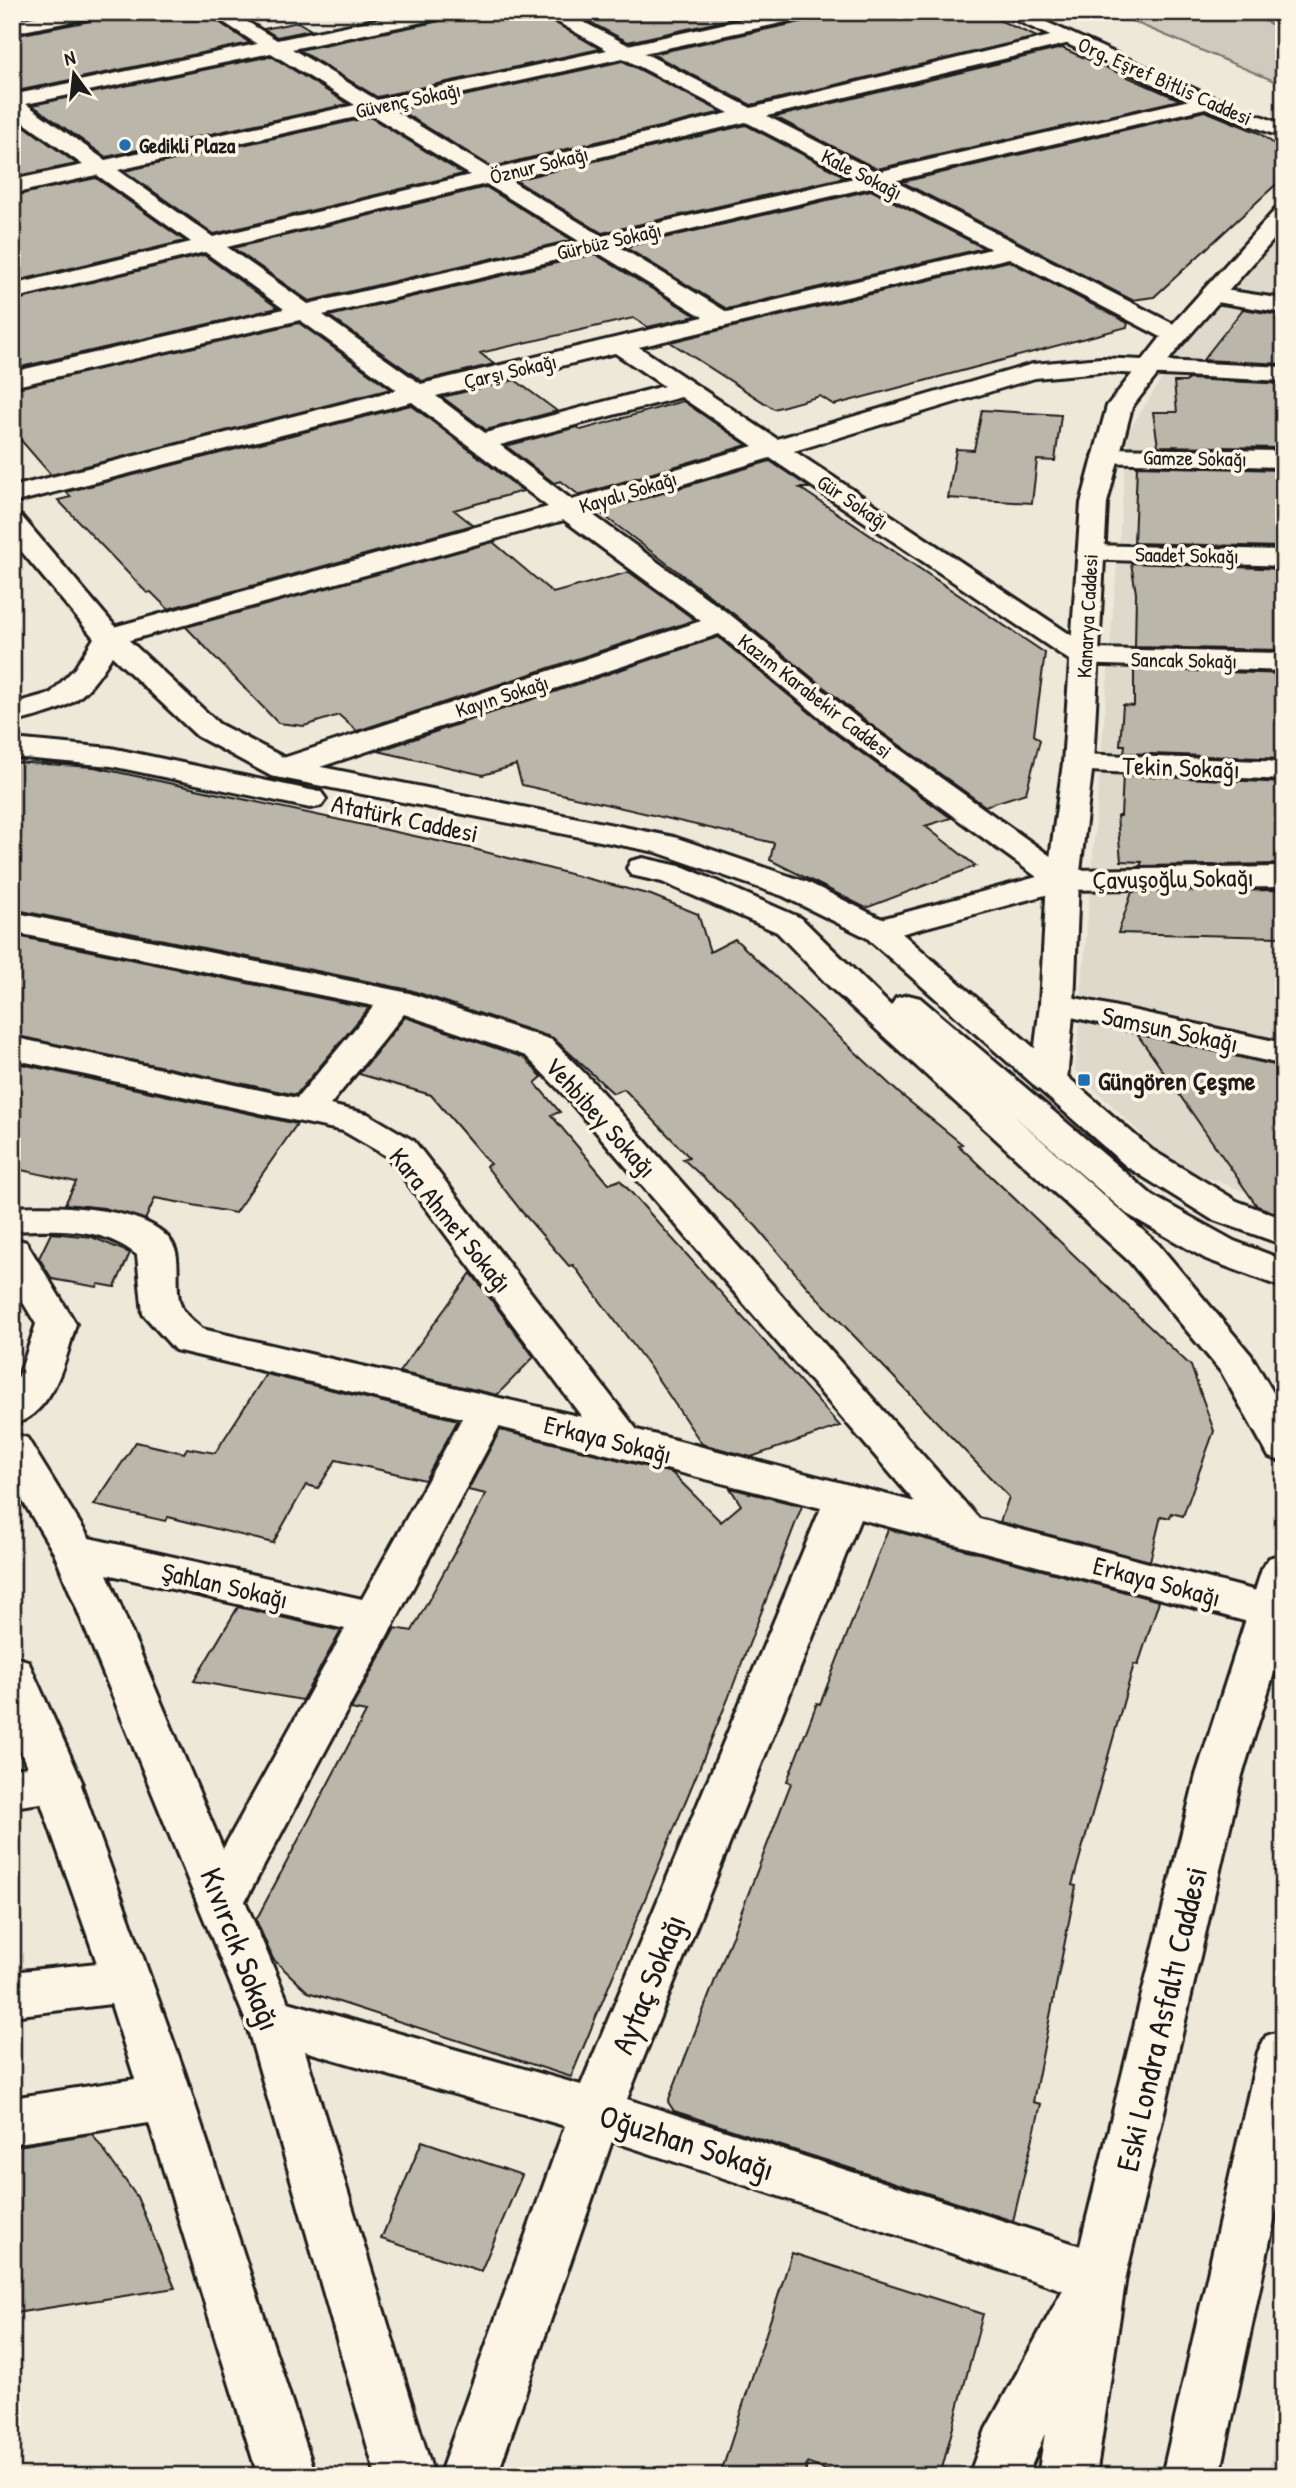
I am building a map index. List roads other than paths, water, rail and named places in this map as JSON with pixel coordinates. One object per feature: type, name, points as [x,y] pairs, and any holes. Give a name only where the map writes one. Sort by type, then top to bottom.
[{"type":"street","points":[[12,27],[90,12]]},
{"type":"street","points":[[217,12],[724,320]]},
{"type":"street","points":[[12,103],[442,12]]},
{"type":"street","name":"Kale Sokağı","points":[[549,12],[1176,335]]},
{"type":"street","points":[[731,12],[753,23]]},
{"type":"street","name":"Güvenç Sokağı","points":[[12,187],[804,12]]},
{"type":"street","name":"Org. Eşref Bitlis Caddesi","points":[[1007,12],[1207,102],[1284,132]]},
{"type":"street","name":"Org. Eşref Bitlis Caddesi","points":[[1052,12],[1135,47]]},
{"type":"street","name":"Öznur Sokağı","points":[[12,292],[1066,38]]},
{"type":"street","name":"Gürbüz Sokağı","points":[[12,380],[1207,102]]},
{"type":"street","name":"Kazım Karabekir Caddesi","points":[[12,103],[417,393],[478,443],[723,623],[850,727],[1063,880]]},
{"type":"street","name":"Kanarya Caddesi","points":[[1049,1080],[1057,1004],[1063,880],[1078,763],[1094,503],[1106,456],[1120,406],[1176,335],[1284,214]]},
{"type":"street","name":"Çarşı Sokağı","points":[[12,495],[417,393],[1009,251]]},
{"type":"street","points":[[1211,295],[1284,306]]},
{"type":"street","name":"Gür Sokağı","points":[[621,346],[1085,657]]},
{"type":"street","name":"Kayalı Sokağı","points":[[109,637],[568,510],[1033,371],[1101,365],[1284,374]]},
{"type":"street","points":[[478,443],[684,389]]},
{"type":"street","name":"Gamze Sokağı","points":[[1106,456],[1284,459]]},
{"type":"street","name":"Atatürk Caddesi","points":[[12,523],[109,637],[208,730],[282,769],[663,844],[795,889],[878,930],[1139,1158],[1224,1210],[1284,1233]]},
{"type":"street","name":"Saadet Sokağı","points":[[1091,553],[1284,558]]},
{"type":"street","name":"Kayın Sokağı","points":[[282,769],[723,623]]},
{"type":"street","points":[[12,714],[62,699],[87,673],[109,637]]},
{"type":"street","name":"Sancak Sokağı","points":[[1085,657],[1284,662]]},
{"type":"street","name":"Atatürk Caddesi","points":[[12,748],[111,757],[672,874],[789,925],[866,968],[1140,1205],[1220,1250],[1284,1275]]},
{"type":"street","name":"Tekin Sokağı","points":[[1078,763],[1284,771]]},
{"type":"street","name":"Çavuşoğlu Sokağı","points":[[878,930],[1063,880],[1284,877]]},
{"type":"street","name":"Vehbibey Sokağı","points":[[12,922],[397,1000],[539,1048],[579,1089],[965,1531]]},
{"type":"street","points":[[789,925],[851,988],[1144,1254],[1237,1365],[1284,1447]]},
{"type":"street","points":[[306,1111],[397,1000]]},
{"type":"street","name":"Samsun Sokağı","points":[[1057,1004],[1284,1054]]},
{"type":"street","name":"Kara Ahmet Sokağı","points":[[12,1048],[355,1122],[401,1149],[623,1441]]},
{"type":"street","name":"Erkaya Sokağı","points":[[12,1219],[78,1216],[138,1234],[156,1250],[163,1314],[189,1340],[623,1441],[965,1531],[1277,1590]]},
{"type":"street","points":[[12,1251],[56,1324],[38,1381],[12,1411]]},
{"type":"street","points":[[222,1897],[487,1410]]},
{"type":"street","name":"Kıvırcık Sokağı","points":[[12,1448],[75,1550],[222,1897],[270,2019],[405,2476]]},
{"type":"street","name":"Aytaç Sokağı","points":[[468,2476],[596,2112],[846,1500]]},
{"type":"street","name":"Şahlan Sokağı","points":[[75,1550],[374,1619]]},
{"type":"street","name":"Eski Londra Asfaltı Caddesi","points":[[1067,2476],[1099,2276],[1219,1775],[1277,1590]]},
{"type":"street","points":[[12,1673],[35,1785],[128,1981],[287,2476]]},
{"type":"street","points":[[12,1994],[128,1981]]},
{"type":"street","name":"Oğuzhan Sokağı","points":[[270,2019],[596,2112],[1099,2276]]},
{"type":"street","points":[[1191,2476],[1284,2052]]},
{"type":"street","points":[[12,2121],[165,2098]]},
{"type":"street","points":[[998,2476],[1006,2449],[1099,2276]]},
{"type":"lane","points":[[1267,12],[1284,20]]},
{"type":"place","name":"Gedikli Plaza","points":[[125,145]]},
{"type":"place","name":"Güngören Çeşme","points":[[1084,1080]]}]
